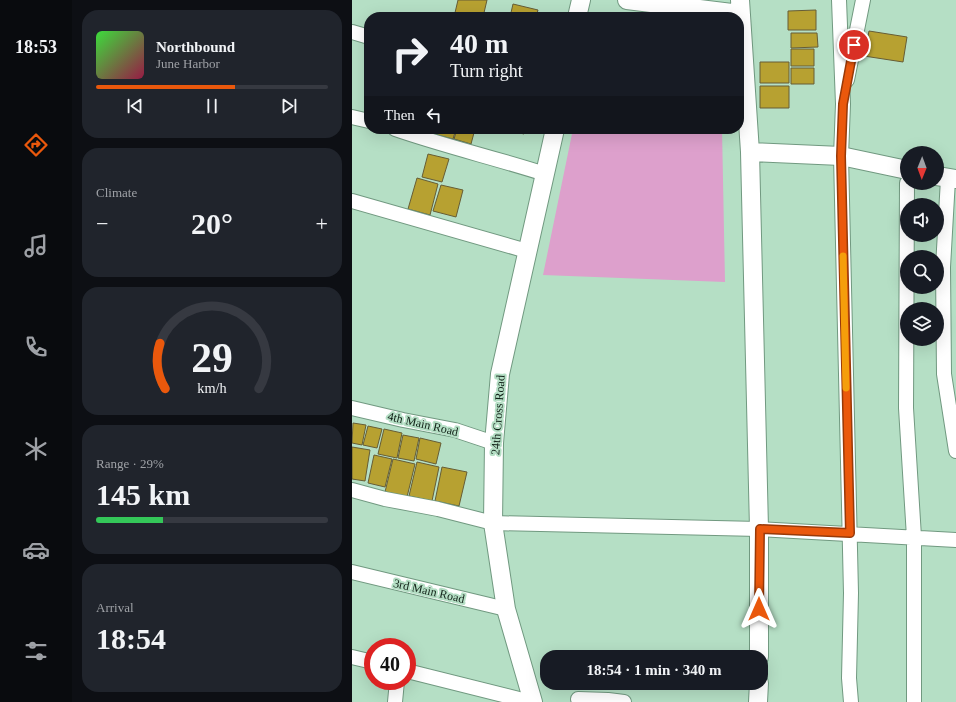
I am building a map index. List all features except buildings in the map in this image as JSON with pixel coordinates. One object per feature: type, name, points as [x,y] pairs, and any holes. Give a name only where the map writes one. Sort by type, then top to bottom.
[{"type":"street","points":[[578,12],[580,0]]},
{"type":"street","points":[[627,0],[740,7]]},
{"type":"street","points":[[839,0],[843,104],[841,156],[850,533],[851,593],[849,678],[851,702]]},
{"type":"street","points":[[843,104],[863,0]]},
{"type":"street","points":[[352,32],[364,36]]},
{"type":"street","points":[[744,65],[750,152],[760,529],[759,650]]},
{"type":"street","points":[[352,117],[364,120]]},
{"type":"street","points":[[410,134],[545,174]]},
{"type":"street","name":"24th Cross Road","points":[[532,702],[506,609],[493,523],[494,443],[500,374],[554,134]]},
{"type":"street","points":[[750,152],[841,156],[900,169]]},
{"type":"street","points":[[947,178],[943,267],[944,374],[956,451]]},
{"type":"street","points":[[907,190],[906,408],[914,537],[914,702]]},
{"type":"street","points":[[352,201],[528,251]]},
{"type":"street","name":"4th Main Road","points":[[352,408],[455,430],[494,443]]},
{"type":"street","points":[[352,490],[385,499],[438,509],[493,523],[760,529],[956,540]]},
{"type":"street","name":"3rd Main Road","points":[[352,572],[506,609]]},
{"type":"street","points":[[352,657],[364,660]]},
{"type":"street","points":[[416,673],[532,702]]},
{"type":"street","points":[[395,702],[396,690]]},
{"type":"street","points":[[758,690],[758,702]]},
{"type":"street","points":[[578,699],[624,702]]},
{"type":"shaded area","points":[[572,134],[722,134],[725,282],[543,275]]},
{"type":"slow traffic","points":[[843,256],[846,388]]},
{"type":"route","points":[[759,609],[760,529],[850,533],[841,156],[843,104],[854,45]]}]
